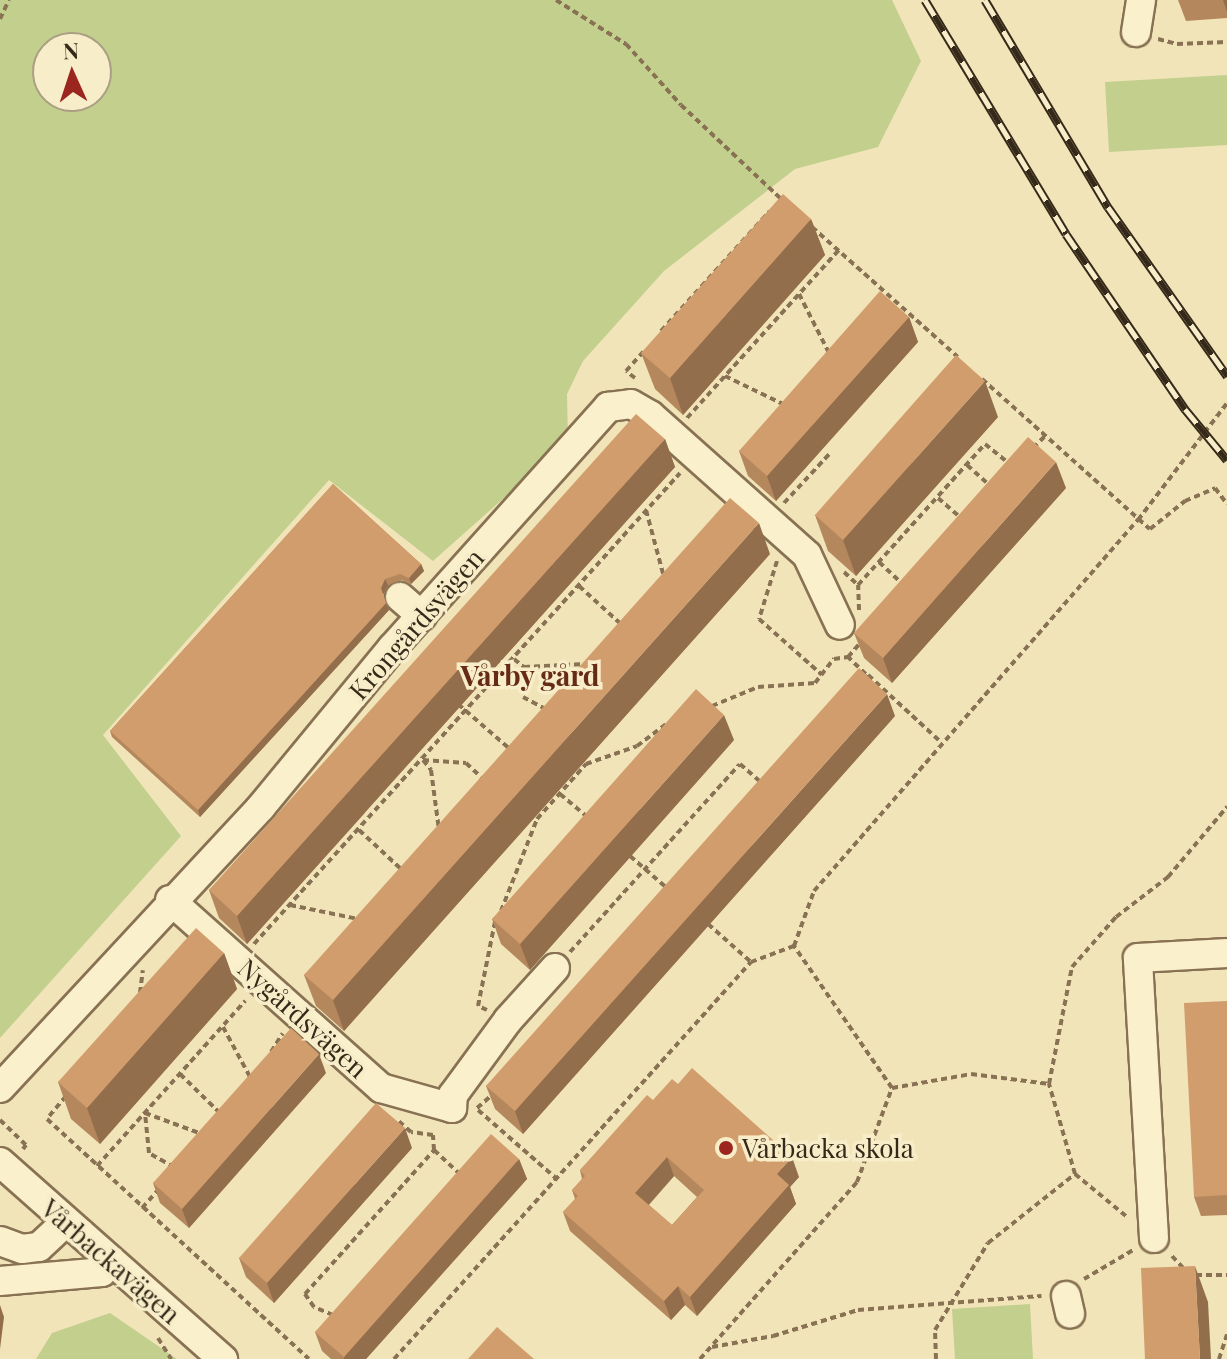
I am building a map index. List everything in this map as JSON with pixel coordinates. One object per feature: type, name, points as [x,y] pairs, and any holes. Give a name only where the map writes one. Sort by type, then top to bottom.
[{"type":"street","points":[[1136,32],[1141,0]]},
{"type":"street","name":"Krongårdsvägen","points":[[0,1088],[170,900],[261,807],[422,616],[608,407],[631,404],[807,555],[840,628]]},
{"type":"street","points":[[400,597],[422,616]]},
{"type":"street","name":"Nygårdsvägen","points":[[170,900],[381,1088],[465,1109]]},
{"type":"street","points":[[1154,1238],[1138,958],[1227,953]]},
{"type":"street","points":[[465,1109],[453,1095],[508,1020],[555,968]]},
{"type":"street","name":"Vårbackavägen","points":[[0,1162],[223,1359]]},
{"type":"street","points":[[0,1241],[22,1249],[39,1247],[66,1222]]},
{"type":"street","points":[[0,1281],[102,1272],[109,1260]]},
{"type":"path","points":[[0,19],[9,0]]},
{"type":"path","points":[[556,0],[626,44],[681,105],[791,209],[778,207],[763,214],[658,334]]},
{"type":"path","points":[[1136,32],[1177,44],[1227,42]]},
{"type":"path","points":[[803,219],[966,365]]},
{"type":"path","points":[[683,423],[839,250]]},
{"type":"path","points":[[877,303],[886,293]]},
{"type":"path","points":[[799,294],[830,354]]},
{"type":"path","points":[[820,364],[839,344]]},
{"type":"path","points":[[638,381],[626,371],[647,347]]},
{"type":"path","points":[[977,375],[1150,529],[1185,501],[1215,488],[1227,504]]},
{"type":"path","points":[[725,376],[782,406],[792,395]]},
{"type":"path","points":[[394,1359],[751,962],[794,946],[814,891],[1138,520],[1227,403]]},
{"type":"path","points":[[1025,457],[1045,436]]},
{"type":"path","points":[[858,585],[985,444],[1015,468]]},
{"type":"path","points":[[777,511],[831,452]]},
{"type":"path","points":[[967,465],[995,490]]},
{"type":"path","points":[[239,961],[687,466]]},
{"type":"path","points":[[938,498],[966,523]]},
{"type":"path","points":[[646,510],[667,589]]},
{"type":"path","points":[[780,551],[759,619],[822,675]]},
{"type":"path","points":[[879,562],[908,589],[917,578]]},
{"type":"path","points":[[835,564],[858,585],[862,605],[854,621],[840,628],[837,639],[848,657],[943,744]]},
{"type":"path","points":[[579,586],[627,630],[630,626]]},
{"type":"path","points":[[705,708],[758,687],[815,683],[834,659],[848,657],[868,634]]},
{"type":"path","points":[[514,659],[524,667],[601,664]]},
{"type":"path","points":[[524,667],[523,697],[553,710],[542,722]]},
{"type":"path","points":[[858,687],[868,675]]},
{"type":"path","points":[[456,702],[515,754]]},
{"type":"path","points":[[478,1006],[494,924],[520,871],[537,819],[586,764],[637,746],[679,719]]},
{"type":"path","points":[[506,764],[524,743]]},
{"type":"path","points":[[423,760],[466,763],[488,784]]},
{"type":"path","points":[[423,760],[431,770],[440,838],[450,827]]},
{"type":"path","points":[[555,968],[740,764],[767,788]]},
{"type":"path","points":[[549,784],[592,822]]},
{"type":"path","points":[[1227,807],[1168,877],[1116,917],[1072,967],[1049,1084],[1075,1174],[1154,1238],[1188,1273],[1227,1275]]},
{"type":"path","points":[[359,830],[408,873]]},
{"type":"path","points":[[630,856],[671,892]]},
{"type":"path","points":[[290,905],[351,915],[364,923]]},
{"type":"path","points":[[706,923],[751,962]]},
{"type":"path","points":[[794,946],[892,1088]]},
{"type":"path","points":[[138,1009],[144,964]]},
{"type":"path","points":[[97,1166],[252,994]]},
{"type":"path","points":[[223,1027],[254,1086]]},
{"type":"path","points":[[271,1056],[272,1044],[290,1027]]},
{"type":"path","points":[[180,1074],[225,1118]]},
{"type":"path","points":[[892,1088],[971,1074],[1049,1084]]},
{"type":"path","points":[[500,1086],[465,1109],[558,1180]]},
{"type":"path","points":[[700,1359],[857,1182],[892,1088]]},
{"type":"path","points":[[67,1095],[47,1119],[309,1359]]},
{"type":"path","points":[[216,1127],[235,1107]]},
{"type":"path","points":[[145,1113],[208,1137],[198,1148]]},
{"type":"path","points":[[145,1113],[149,1153],[177,1170]]},
{"type":"path","points":[[389,1113],[411,1132],[433,1135],[434,1150],[462,1176],[452,1187]]},
{"type":"path","points":[[336,1315],[324,1315],[305,1294],[434,1150]]},
{"type":"path","points":[[142,1208],[187,1159]]},
{"type":"path","points":[[936,1359],[935,1330],[988,1243],[1075,1174]]},
{"type":"path","points":[[711,1347],[773,1336],[858,1310],[954,1301],[1068,1305],[1082,1280],[1154,1238]]},
{"type":"path","points":[[1219,1359],[1227,1334]]},
{"type":"green space","points":[[0,0],[892,0],[921,61],[878,147],[795,169],[664,271],[583,361],[567,394],[568,441],[433,561],[329,480],[103,735],[181,836],[0,1038]]},
{"type":"green space","points":[[1227,75],[1227,145],[1109,152],[1105,82]]},
{"type":"green space","points":[[1030,1304],[1033,1359],[955,1359],[952,1309]]},
{"type":"green space","points":[[110,1313],[177,1359],[36,1359],[52,1333]]},
{"type":"building","points":[[783,194],[811,219],[670,378],[641,353]]},
{"type":"building","points":[[880,291],[909,317],[767,476],[739,451]]},
{"type":"building","points":[[956,355],[985,381],[843,540],[815,515]]},
{"type":"building","points":[[636,414],[665,439],[237,916],[209,890]]},
{"type":"building","points":[[1028,437],[1056,462],[883,658],[854,633]]},
{"type":"building","points":[[333,484],[421,564],[409,578],[400,574],[385,579],[381,588],[386,603],[198,810],[110,731]]},
{"type":"building","points":[[730,498],[759,523],[333,1000],[304,975]]},
{"type":"building","points":[[859,668],[887,694],[515,1111],[486,1086]]},
{"type":"building","points":[[696,689],[724,715],[520,944],[492,919]]},
{"type":"building","points":[[196,928],[224,953],[87,1108],[58,1082]]},
{"type":"building","points":[[1227,1001],[1227,1195],[1194,1197],[1184,1003]]},
{"type":"building","points":[[291,1028],[319,1054],[182,1209],[153,1183]]},
{"type":"building","name":"Vårbacka skola","points":[[692,1068],[792,1157],[777,1174],[789,1185],[690,1297],[678,1286],[664,1301],[563,1212],[578,1196],[572,1190],[585,1176],[580,1170],[647,1095],[653,1100],[672,1079],[678,1084]],"holes":[[[667,1157],[704,1190],[672,1225],[635,1193]]]},
{"type":"building","points":[[376,1103],[405,1128],[267,1283],[239,1258]]},
{"type":"building","points":[[491,1134],[519,1159],[344,1357],[315,1332]]},
{"type":"building","points":[[1195,1266],[1200,1359],[1145,1359],[1141,1268]]},
{"type":"building","points":[[497,1327],[534,1359],[468,1359]]},
{"type":"railway","points":[[925,0],[1066,234],[1185,409],[1227,460]]},
{"type":"railway","points":[[985,0],[1108,207],[1227,376]]},
{"type":"place","name":"Vårbacka skola","points":[[726,1148]]},
{"type":"district","name":"Vårby gård","points":[[530,675]]}]
